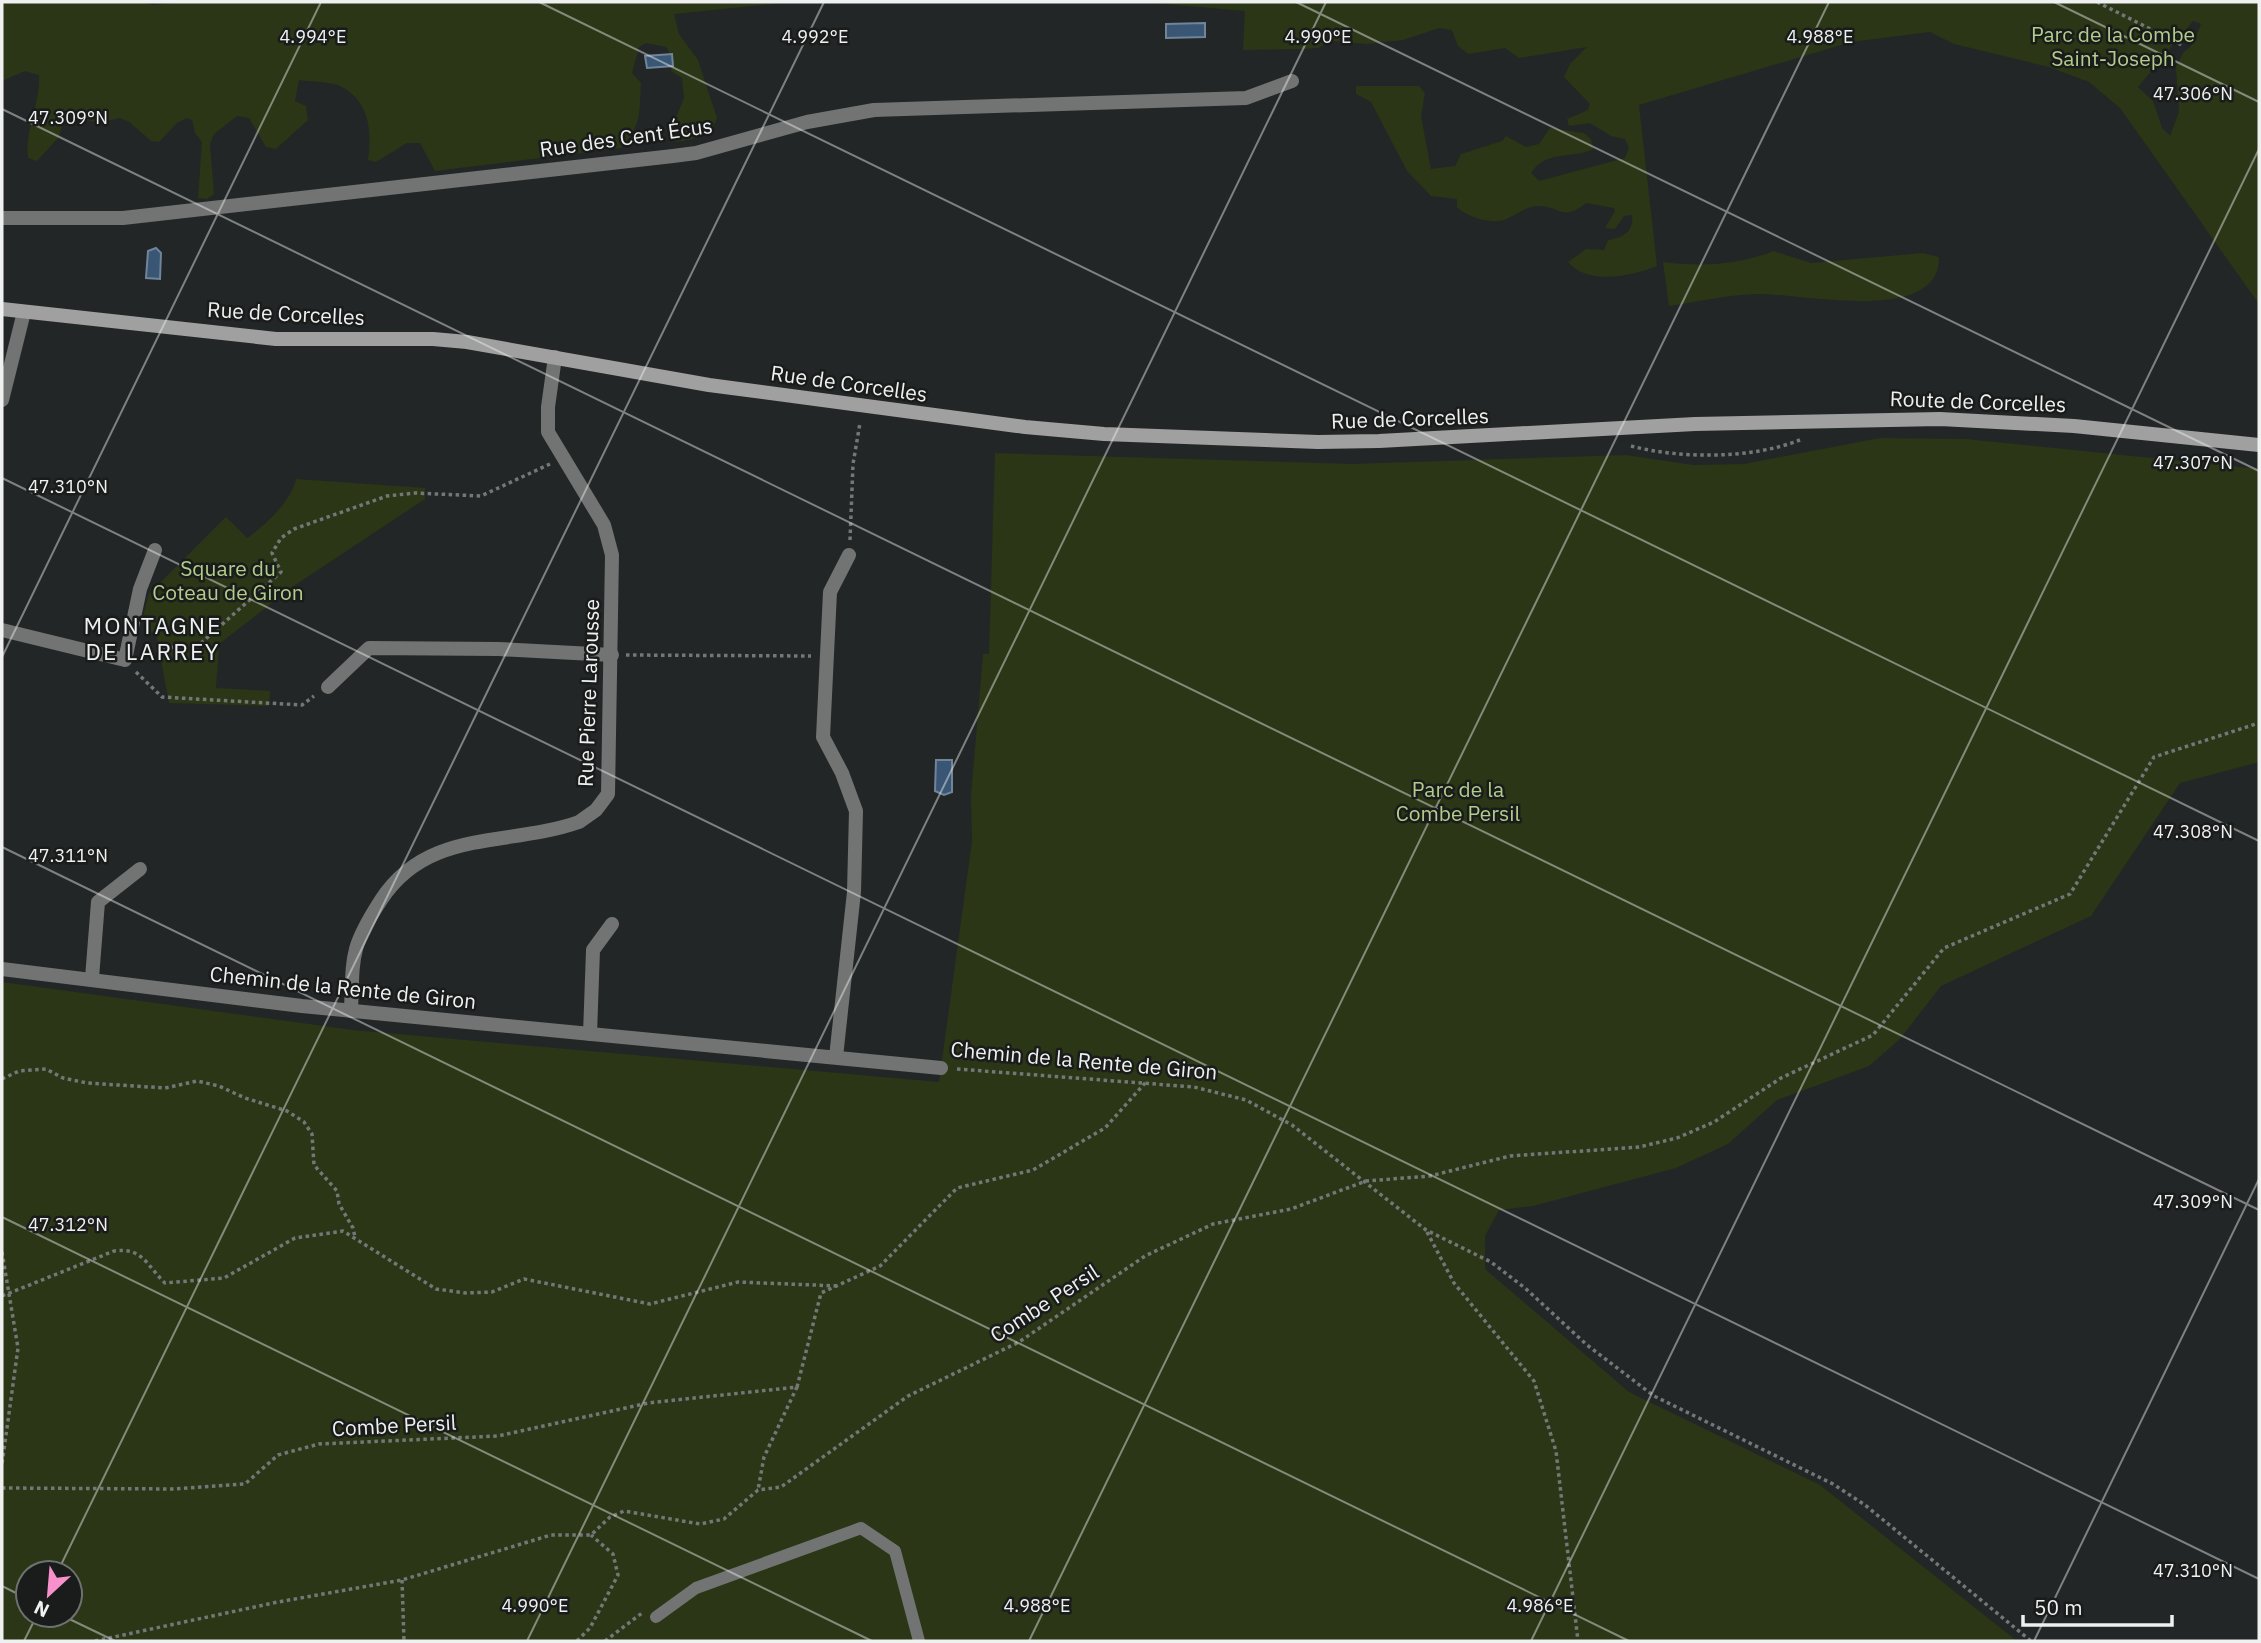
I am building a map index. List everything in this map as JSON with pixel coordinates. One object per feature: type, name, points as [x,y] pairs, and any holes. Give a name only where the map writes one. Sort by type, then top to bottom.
[{"type":"main road","name":"Rue de Corcelles","points":[[2,309],[276,339],[433,339],[555,357],[709,385],[862,407],[1104,434],[1318,442],[1695,424]]},
{"type":"main road","name":"Route de Corcelles","points":[[1695,424],[1940,419],[2085,427],[2259,445]]},
{"type":"street","name":"Rue des Cent Écus","points":[[2,218],[123,218],[673,156],[844,114],[874,110],[1245,98],[1292,81]]},
{"type":"street","points":[[2,400],[24,312]]},
{"type":"street","name":"Rue Pierre Larousse","points":[[351,1011],[352,958],[357,939],[391,885],[403,873],[427,856],[450,848],[572,824],[592,814],[603,803],[610,782],[611,546],[604,525],[548,432],[555,357]]},
{"type":"street","points":[[2,630],[125,660],[139,589],[155,550]]},
{"type":"street","points":[[836,1057],[853,903],[856,811],[842,773],[823,737],[830,592],[849,555]]},
{"type":"street","points":[[328,687],[369,648],[498,649],[612,655]]},
{"type":"street","points":[[92,978],[98,902],[140,869]]},
{"type":"street","points":[[590,1034],[593,950],[612,924]]},
{"type":"street","name":"Chemin de la Rente de Giron","points":[[2,970],[92,978],[351,1011],[941,1068]]},
{"type":"lane","points":[[656,1617],[696,1588],[861,1528],[895,1551],[919,1641]]},
{"type":"path","points":[[2097,2],[2183,46]]},
{"type":"path","points":[[849,555],[853,464],[862,407]]},
{"type":"path","points":[[1625,444],[1647,450],[1733,454],[1777,449],[1803,439]]},
{"type":"path","points":[[125,660],[174,647],[191,652],[281,572],[272,553],[281,538],[294,529],[387,496],[415,493],[481,496],[563,458]]},
{"type":"path","points":[[612,655],[827,656]]},
{"type":"path","points":[[125,660],[162,697],[302,705],[328,687]]},
{"type":"path","name":"Combe Persil","points":[[591,1535],[610,1517],[624,1511],[700,1524],[724,1519],[758,1490],[781,1487],[908,1396],[1019,1342],[1145,1256],[1213,1224],[1291,1209],[1366,1181],[1430,1176],[1510,1156],[1639,1147],[1677,1138],[1714,1122],[1780,1078],[1873,1035],[1944,948],[2070,894],[2154,757],[2259,723]]},
{"type":"path","name":"Chemin de la Rente de Giron","points":[[941,1068],[1194,1087],[1246,1100],[1292,1125],[1426,1230],[1491,1262],[1525,1287],[1587,1345],[1654,1396],[1833,1484],[1865,1505],[2031,1641]]},
{"type":"path","points":[[2,1079],[19,1071],[46,1069],[63,1078],[87,1083],[165,1088],[197,1082],[219,1086],[245,1098],[287,1111],[304,1122],[312,1134],[314,1165],[337,1191],[339,1204],[353,1228],[355,1237]]},
{"type":"path","points":[[758,1490],[764,1457],[797,1387],[821,1293],[880,1266],[957,1188],[1033,1170],[1105,1128],[1146,1082]]},
{"type":"path","points":[[1426,1230],[1454,1283],[1535,1381],[1556,1451],[1578,1641]]},
{"type":"path","points":[[2,1296],[114,1251],[127,1249],[142,1254],[165,1283],[224,1278],[295,1238],[343,1231],[436,1289],[466,1293],[492,1292],[524,1279],[650,1304],[738,1282],[838,1286]]},
{"type":"path","points":[[2,1252],[18,1348],[2,1464]]},
{"type":"path","name":"Combe Persil","points":[[2,1488],[176,1489],[245,1484],[278,1455],[319,1444],[498,1436],[648,1403],[797,1387]]},
{"type":"path","points":[[95,1641],[278,1602],[402,1580],[551,1535],[591,1535],[613,1554],[618,1575],[590,1628],[577,1641]]},
{"type":"path","points":[[402,1580],[404,1641]]},
{"type":"path","points":[[605,1641],[645,1611],[656,1617]]},
{"type":"green space","points":[[2,2],[141,2],[153,5],[180,2],[792,2],[674,14],[679,34],[698,60],[717,118],[706,133],[694,139],[675,142],[668,137],[684,98],[682,78],[671,71],[673,59],[666,47],[646,43],[639,47],[632,73],[641,83],[638,118],[633,132],[621,148],[435,171],[420,143],[407,143],[376,162],[368,160],[369,129],[364,110],[358,101],[338,85],[299,80],[295,101],[306,106],[308,120],[276,149],[266,147],[249,118],[237,116],[214,134],[210,144],[214,194],[207,199],[198,198],[202,142],[195,133],[192,120],[187,118],[177,123],[159,142],[151,141],[128,121],[119,118],[98,123],[65,114],[59,137],[37,161],[28,158],[28,138],[38,96],[39,75],[25,71],[2,81]]},
{"type":"green space","name":"Parc de la Combe Saint-Joseph","points":[[1142,2],[2259,2],[2259,304],[2120,108],[2089,82],[2049,67],[1954,44],[1930,32],[1851,42],[1639,105],[1657,266],[1611,277],[1587,274],[1568,262],[1586,249],[1604,250],[1608,240],[1618,238],[1629,229],[1632,215],[1624,216],[1615,229],[1605,228],[1615,211],[1614,208],[1586,203],[1567,212],[1535,206],[1498,221],[1472,217],[1457,207],[1457,199],[1431,196],[1407,171],[1371,102],[1356,94],[1356,86],[1419,86],[1425,93],[1421,116],[1431,169],[1455,166],[1461,154],[1502,141],[1506,136],[1526,147],[1539,144],[1550,128],[1584,133],[1591,139],[1593,149],[1552,158],[1537,166],[1531,173],[1539,181],[1625,158],[1629,148],[1625,139],[1611,136],[1590,123],[1569,126],[1567,119],[1588,110],[1590,104],[1564,77],[1570,64],[1587,47],[1519,58],[1505,48],[1468,54],[1458,46],[1452,30],[1439,28],[1403,40],[1367,44],[1332,41],[1318,48],[1243,50],[1245,11]],"holes":[[[2193,21],[2201,24],[2193,44],[2183,53],[2176,67],[2179,112],[2170,136],[2162,128],[2153,101],[2138,87]]]},
{"type":"green space","points":[[1773,251],[1811,263],[1923,253],[1939,257],[1933,279],[1916,292],[1892,299],[1831,300],[1754,294],[1669,306],[1663,262],[1719,264]]},
{"type":"green space","name":"Parc de la Combe Persil","points":[[1880,438],[1966,439],[2259,469],[2259,762],[2180,783],[2091,916],[1941,986],[1900,1039],[1869,1066],[1777,1100],[1728,1144],[1676,1168],[1533,1206],[1499,1210],[1485,1236],[1485,1269],[1629,1392],[1820,1485],[2017,1641],[2,1641],[2,982],[353,1030],[939,1082],[972,841],[971,796],[983,654],[989,654],[995,453],[1352,464],[1626,455],[1693,465],[1744,464]]},
{"type":"green space","name":"Square du Coteau de Giron","points":[[296,479],[425,488],[425,499],[271,601],[272,603],[219,644],[216,688],[270,691],[269,706],[169,703],[156,634],[147,631],[143,616],[149,594],[226,517],[247,538],[254,533],[283,504]]},
{"type":"water","points":[[1205,23],[1205,37],[1166,38],[1166,24]]},
{"type":"water","points":[[672,54],[673,66],[647,68],[645,56]]},
{"type":"water","points":[[156,248],[161,253],[160,279],[146,278],[148,251]]},
{"type":"water","points":[[936,760],[952,760],[952,792],[944,795],[935,791]]},
{"type":"district","name":"MONTAGNE DE LARREY","points":[[153,638]]}]
